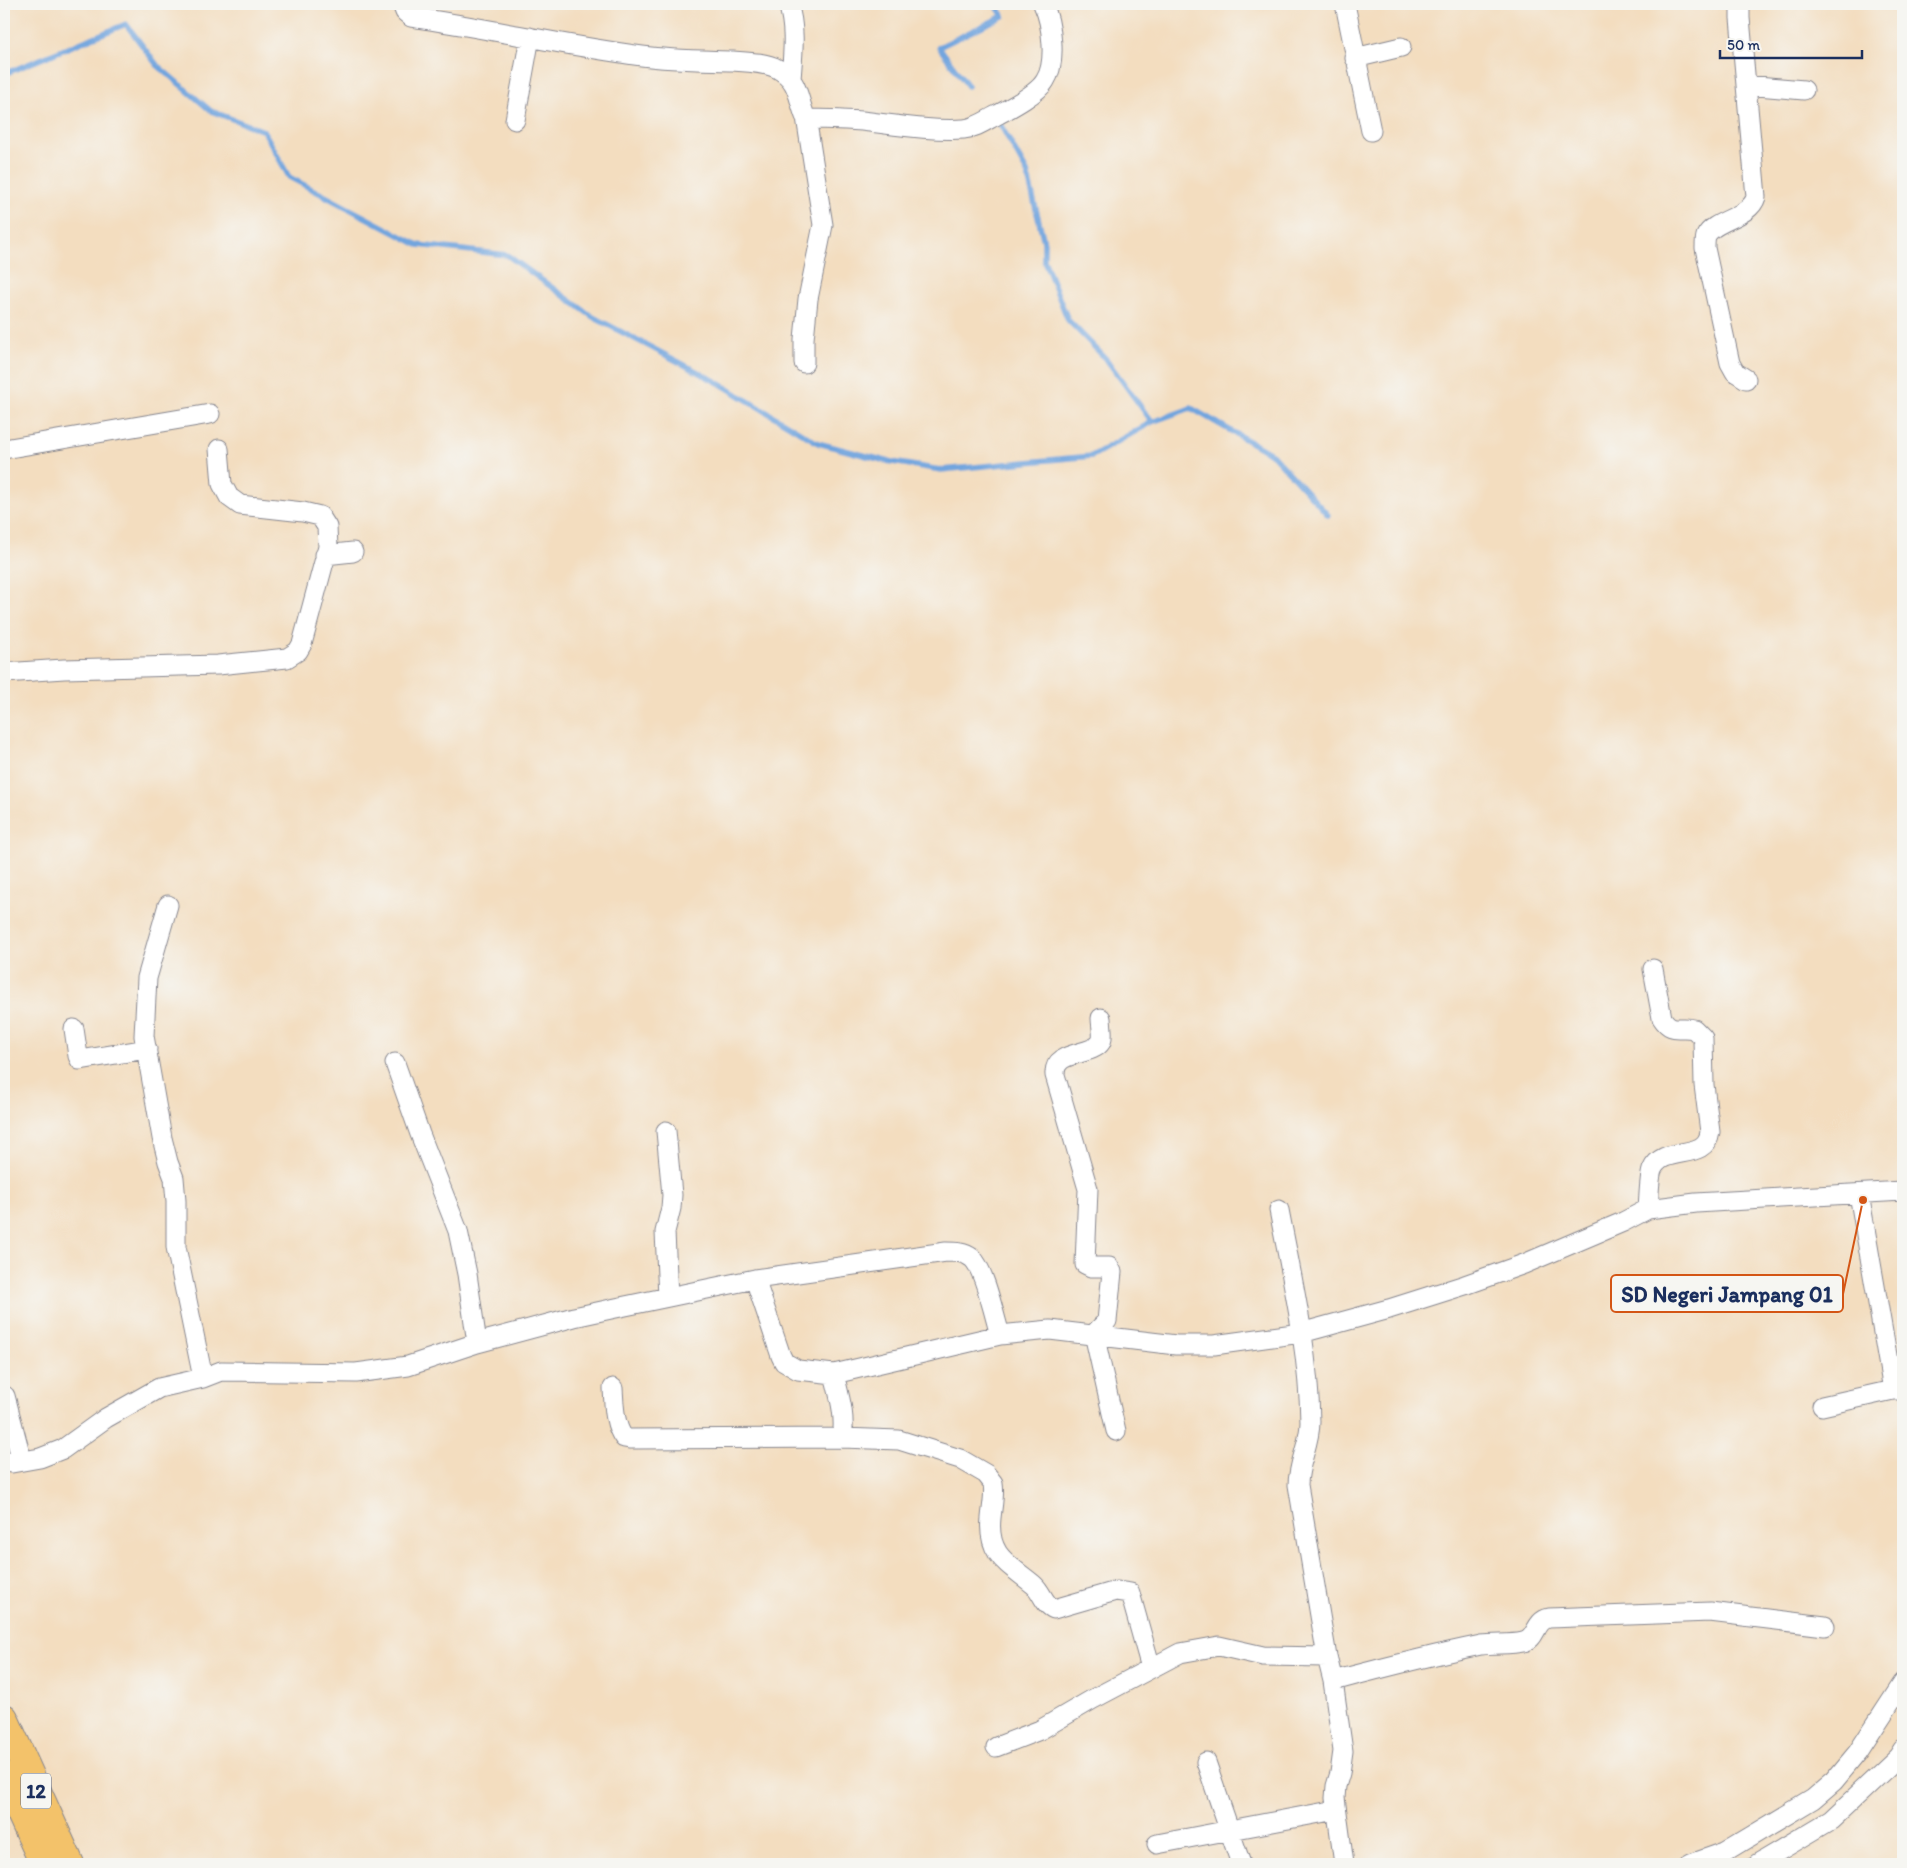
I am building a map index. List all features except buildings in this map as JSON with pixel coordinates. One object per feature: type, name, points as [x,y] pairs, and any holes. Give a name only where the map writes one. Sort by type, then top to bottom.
[{"type":"highway","name":"12","points":[[4,1718],[70,1864]]},
{"type":"highway","name":"12","points":[[4,1776],[11,1813],[44,1864]]},
{"type":"street","points":[[402,4],[405,12],[411,17],[644,56],[757,63],[776,68],[791,79],[799,93],[806,117],[823,225],[808,299],[804,363]]},
{"type":"street","points":[[788,4],[794,34],[791,79]]},
{"type":"street","points":[[806,117],[918,127],[972,127],[1010,108],[1040,88],[1046,81],[1051,57],[1052,38],[1044,4]]},
{"type":"street","points":[[1345,4],[1371,131]]},
{"type":"street","points":[[1740,4],[1756,197],[1754,203],[1748,208],[1713,229],[1706,236],[1705,248],[1730,363],[1735,372],[1746,379]]},
{"type":"street","points":[[515,120],[530,37]]},
{"type":"street","points":[[1355,58],[1401,47]]},
{"type":"street","points":[[1746,85],[1804,90]]},
{"type":"street","points":[[4,448],[210,414]]},
{"type":"street","points":[[4,673],[64,669],[218,665],[275,659],[294,655],[298,651],[302,644],[328,547],[327,527],[320,516],[303,512],[240,505],[228,497],[222,484],[219,449]]},
{"type":"street","points":[[326,555],[353,552]]},
{"type":"street","points":[[168,905],[147,978],[144,1036],[162,1138],[174,1178],[176,1247],[203,1378]]},
{"type":"street","points":[[1648,1209],[1652,1170],[1658,1163],[1673,1154],[1701,1148],[1709,1139],[1710,1132],[1704,1085],[1703,1038],[1694,1029],[1672,1028],[1662,1018],[1653,969]]},
{"type":"street","points":[[1094,1334],[1107,1321],[1112,1272],[1109,1268],[1091,1267],[1085,1264],[1088,1189],[1054,1068],[1057,1063],[1071,1055],[1092,1049],[1099,1044],[1102,1040],[1101,1018]]},
{"type":"street","points":[[74,1029],[80,1060],[147,1049]]},
{"type":"street","points":[[395,1063],[420,1134],[458,1231],[467,1274],[477,1343]]},
{"type":"street","points":[[666,1131],[672,1195],[665,1232],[668,1297]]},
{"type":"street","points":[[755,1279],[784,1362],[798,1370],[834,1374],[1000,1335],[1050,1330],[1176,1345],[1214,1345],[1301,1333],[1389,1309],[1524,1264],[1623,1222],[1648,1209],[1696,1203],[1903,1190]]},
{"type":"street","points":[[1822,1406],[1898,1390],[1859,1194]]},
{"type":"street","points":[[1278,1210],[1301,1333],[1309,1394],[1310,1424],[1308,1439],[1299,1469],[1298,1485],[1327,1657],[1333,1681],[1343,1750],[1336,1786],[1336,1810],[1344,1864]]},
{"type":"street","points":[[5,1396],[13,1462],[40,1458],[63,1450],[106,1418],[159,1388],[203,1378],[220,1371],[356,1373],[408,1366],[477,1343],[574,1317],[668,1297],[755,1279],[946,1252],[963,1253],[973,1259],[979,1266],[1000,1335]]},
{"type":"street","points":[[1094,1334],[1116,1431]]},
{"type":"street","points":[[834,1374],[843,1414],[842,1438]]},
{"type":"street","points":[[613,1388],[614,1408],[619,1430],[624,1438],[842,1438],[899,1440],[960,1459],[986,1474],[993,1483],[990,1525],[996,1552],[1038,1588],[1049,1607],[1054,1609],[1116,1591],[1130,1593],[1151,1668]]},
{"type":"street","points":[[1333,1681],[1401,1662],[1439,1654],[1484,1645],[1523,1642],[1531,1638],[1542,1620],[1549,1618],[1710,1612],[1824,1626]]},
{"type":"street","points":[[996,1747],[1040,1730],[1093,1699],[1180,1653],[1219,1646],[1262,1656],[1327,1657]]},
{"type":"street","points":[[1691,1864],[1728,1858],[1813,1799],[1834,1781],[1858,1752],[1903,1683]]},
{"type":"street","points":[[1757,1864],[1831,1820],[1898,1757],[1903,1749]]},
{"type":"street","points":[[1206,1762],[1241,1864]]},
{"type":"street","points":[[1157,1844],[1336,1810]]},
{"type":"waterway","points":[[968,86],[939,47],[1003,16],[995,4]]},
{"type":"waterway","points":[[4,74],[126,24],[157,65],[211,111],[264,131],[289,177],[418,245],[507,255],[593,317],[717,382],[818,443],[886,461],[941,470],[1092,456],[1152,422],[1191,408],[1273,455],[1328,515]]},
{"type":"waterway","points":[[1000,124],[1027,172],[1044,242],[1044,260],[1068,320],[1106,359],[1152,422]]},
{"type":"place","name":"SD Negeri Jampang 01","points":[[1863,1200]]}]
